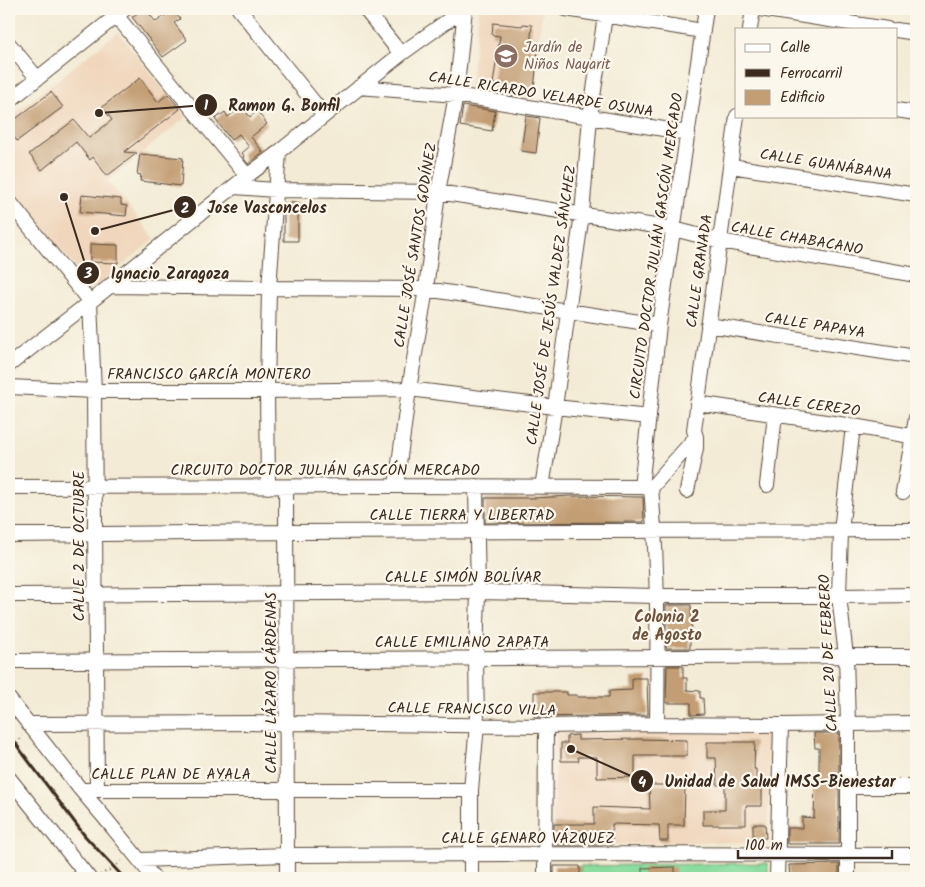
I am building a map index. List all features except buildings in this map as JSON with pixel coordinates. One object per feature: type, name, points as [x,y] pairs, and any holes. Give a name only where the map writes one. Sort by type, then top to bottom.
[{"type":"street","points":[[239,9],[324,115]]},
{"type":"street","points":[[365,9],[400,54]]},
{"type":"street","points":[[9,366],[400,54],[465,9]]},
{"type":"street","name":"CALLE JOSÉ SANTOS GODÍNEZ","points":[[396,486],[409,389],[426,289],[438,192],[456,95],[465,9]]},
{"type":"street","points":[[566,9],[605,12],[703,31]]},
{"type":"street","name":"CIRCUITO DOCTOR JULIÁN GASCÓN MERCADO","points":[[9,487],[476,486],[646,488],[649,417],[659,325],[706,9]]},
{"type":"street","points":[[750,28],[753,9]]},
{"type":"street","points":[[760,9],[881,28]]},
{"type":"street","points":[[9,101],[117,11],[247,176]]},
{"type":"street","name":"CALLE JOSÉ DE JESÚS VALDEZ SÁNCHEZ","points":[[542,487],[556,407],[582,214],[590,117],[605,12]]},
{"type":"street","points":[[898,30],[916,33]]},
{"type":"street","points":[[9,44],[37,78]]},
{"type":"street","name":"CALLE RICARDO VELARDE OSUNA","points":[[359,87],[456,95],[688,133]]},
{"type":"street","points":[[898,110],[916,113]]},
{"type":"street","name":"CALLE GRANADA","points":[[687,491],[696,448],[697,403],[738,118]]},
{"type":"street","points":[[268,487],[269,288],[279,152]]},
{"type":"street","name":"CALLE GUANÁBANA","points":[[730,166],[916,195]]},
{"type":"street","name":"CALLE CHABACANO","points":[[234,187],[275,190],[438,192],[674,229],[720,241],[916,275]]},
{"type":"street","points":[[9,201],[90,302]]},
{"type":"street","points":[[109,286],[426,289],[659,325]]},
{"type":"street","name":"CALLE 2 DE OCTUBRE","points":[[90,302],[94,391],[97,790]]},
{"type":"street","name":"CALLE PAPAYA","points":[[708,325],[916,357]]},
{"type":"street","name":"FRANCISCO GARCÍA MONTERO","points":[[9,387],[94,391],[268,392],[409,389],[649,417]]},
{"type":"street","name":"CALLE CEREZO","points":[[697,403],[915,437]]},
{"type":"street","points":[[767,485],[775,415]]},
{"type":"street","points":[[903,492],[915,437],[916,418]]},
{"type":"street","name":"CALLE 20 DE FEBRERO","points":[[848,878],[846,656],[839,596],[841,530],[853,426]]},
{"type":"street","points":[[657,724],[658,658],[655,531],[646,488],[695,433]]},
{"type":"street","points":[[471,878],[471,790],[477,725],[476,658],[478,592],[476,486]]},
{"type":"street","name":"CALLE LÁZARO CÁRDENAS","points":[[286,487],[287,878]]},
{"type":"street","name":"CALLE TIERRA Y LIBERTAD","points":[[9,535],[916,530]]},
{"type":"street","name":"CALLE SIMÓN BOLÍVAR","points":[[9,595],[478,592],[656,596],[916,595]]},
{"type":"street","name":"CALLE EMILIANO ZAPATA","points":[[9,661],[916,656]]},
{"type":"street","points":[[9,699],[154,878]]},
{"type":"street","name":"CALLE FRANCISCO VILLA","points":[[28,724],[287,723],[546,726],[916,723]]},
{"type":"street","points":[[777,878],[781,725]]},
{"type":"street","points":[[545,878],[546,726]]},
{"type":"street","points":[[9,778],[89,878]]},
{"type":"street","points":[[848,787],[916,787]]},
{"type":"street","name":"CALLE PLAN DE AYALA","points":[[81,790],[471,790]]},
{"type":"street","name":"CALLE GENARO VÁZQUEZ","points":[[136,856],[916,855]]},
{"type":"path","points":[[9,749],[17,745],[28,724]]},
{"type":"path","points":[[93,878],[136,856]]},
{"type":"shaded area","name":"Jardín de Niños Nayarit","points":[[479,9],[542,12],[533,95],[470,89]]},
{"type":"shaded area","points":[[118,32],[186,117],[108,181],[155,239],[93,289],[9,186],[9,118]]},
{"type":"shaded area","points":[[557,733],[770,734],[768,843],[699,842],[552,845]]},
{"type":"green space","points":[[768,863],[768,878],[580,878],[580,866]]},
{"type":"railway","points":[[9,735],[85,836],[124,878]]},
{"type":"place","name":"Jardín de Niños Nayarit","points":[[506,56]]},
{"type":"place","name":"Ramon G. Bonfil","points":[[99,113]]},
{"type":"place","name":"Ignacio Zaragoza","points":[[64,197]]},
{"type":"place","name":"Jose Vasconcelos","points":[[95,231]]},
{"type":"place","name":"Unidad de Salud IMSS-Bienestar","points":[[571,749]]},
{"type":"district","name":"Colonia 2 de Agosto","points":[[667,625]]}]
